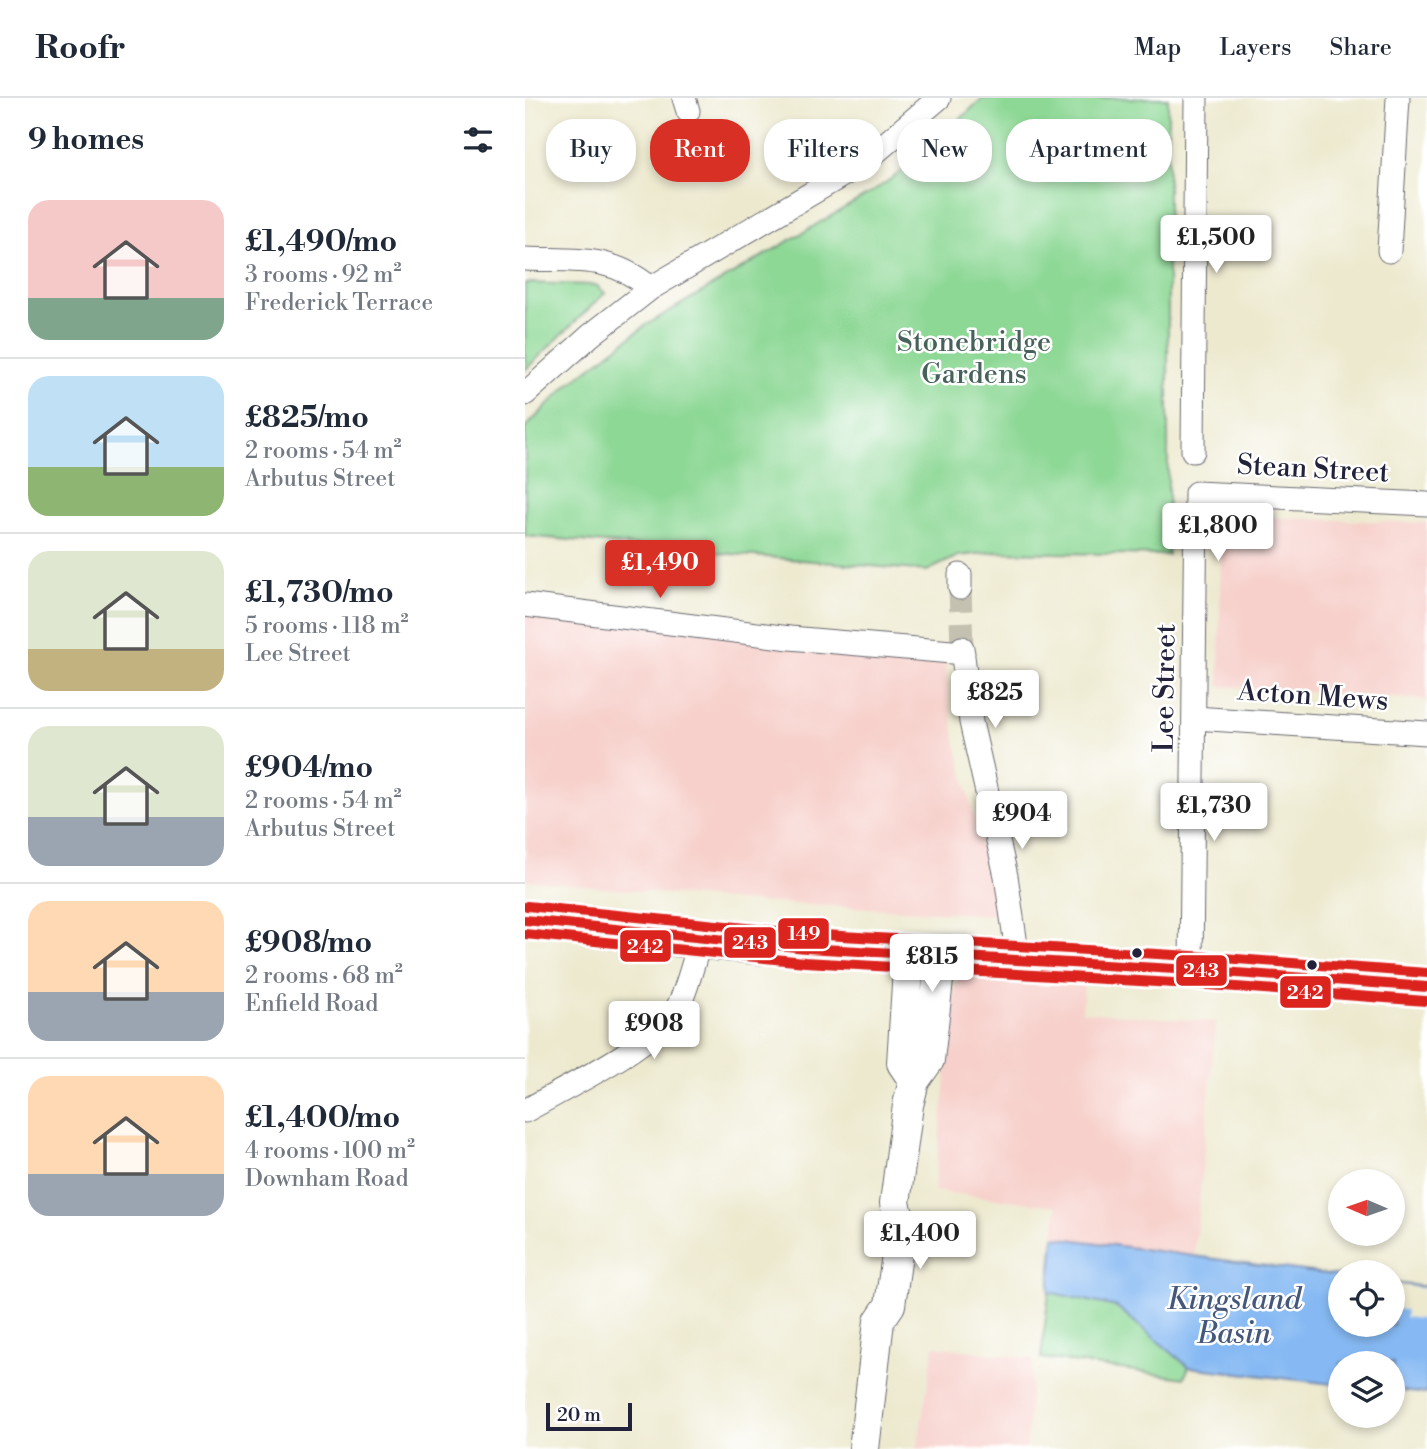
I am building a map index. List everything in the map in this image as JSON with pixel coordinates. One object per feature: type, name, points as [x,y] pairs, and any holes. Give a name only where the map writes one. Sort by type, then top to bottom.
[{"type":"highway","points":[[525,920],[845,951],[1191,968],[1427,986]]},
{"type":"street","points":[[525,394],[591,335],[651,288],[863,163],[939,98]]},
{"type":"street","points":[[1193,451],[1196,98]]},
{"type":"street","points":[[1389,251],[1398,98]]},
{"type":"street","points":[[525,259],[603,262],[633,273],[651,288]]},
{"type":"street","name":"Stean Street","points":[[1196,493],[1427,504]]},
{"type":"street","name":"Lee Street","points":[[1191,968],[1196,493]]},
{"type":"street","points":[[525,605],[790,638],[963,651],[971,722],[1006,876],[1018,959]]},
{"type":"street","name":"Acton Mews","points":[[1194,718],[1427,733]]},
{"type":"street","points":[[525,1111],[643,1042],[663,1026],[677,1009],[701,939]]},
{"type":"street","points":[[864,1449],[879,1321],[890,1306],[901,1226],[895,1203],[908,1105],[914,1082],[902,1063],[925,953]]},
{"type":"shaded area","points":[[1221,516],[1427,523],[1427,700],[1219,686]]},
{"type":"shaded area","points":[[525,599],[944,655],[955,739],[998,915],[739,901],[525,880]]},
{"type":"shaded area","points":[[957,974],[1084,982],[1082,1012],[1216,1022],[1194,1256],[1054,1237],[1057,1206],[934,1191]]},
{"type":"shaded area","points":[[934,1346],[1033,1359],[1026,1449],[917,1449]]},
{"type":"green space","name":"Stonebridge Gardens","points":[[983,98],[1168,98],[1168,119],[1006,119],[1006,182],[1168,182],[1168,555],[996,552],[958,556],[927,571],[525,536],[525,428],[568,385],[646,325],[897,175],[897,182],[992,182],[992,119],[960,119]]},
{"type":"green space","points":[[525,283],[596,285],[605,293],[525,370]]},
{"type":"green space","points":[[1049,1292],[1117,1307],[1189,1367],[1184,1378],[1041,1358]]},
{"type":"water","name":"Kingsland Basin","points":[[1054,1237],[1328,1274],[1328,1337],[1405,1337],[1405,1284],[1427,1287],[1427,1394],[1405,1391],[1405,1351],[1328,1351],[1328,1384],[1189,1367],[1117,1307],[1049,1292]]},
{"type":"pier","points":[[1405,1286],[1427,1289],[1427,1320],[1405,1317]]},
{"type":"tunnel","points":[[960,588],[962,648]]},
{"type":"transit line","name":"149","points":[[527,906],[807,934],[1210,957],[1427,973]]},
{"type":"transit line","name":"243","points":[[525,920],[806,948],[1210,971],[1427,987]]},
{"type":"transit line","name":"242","points":[[525,934],[805,962],[1209,985],[1426,1001]]}]
